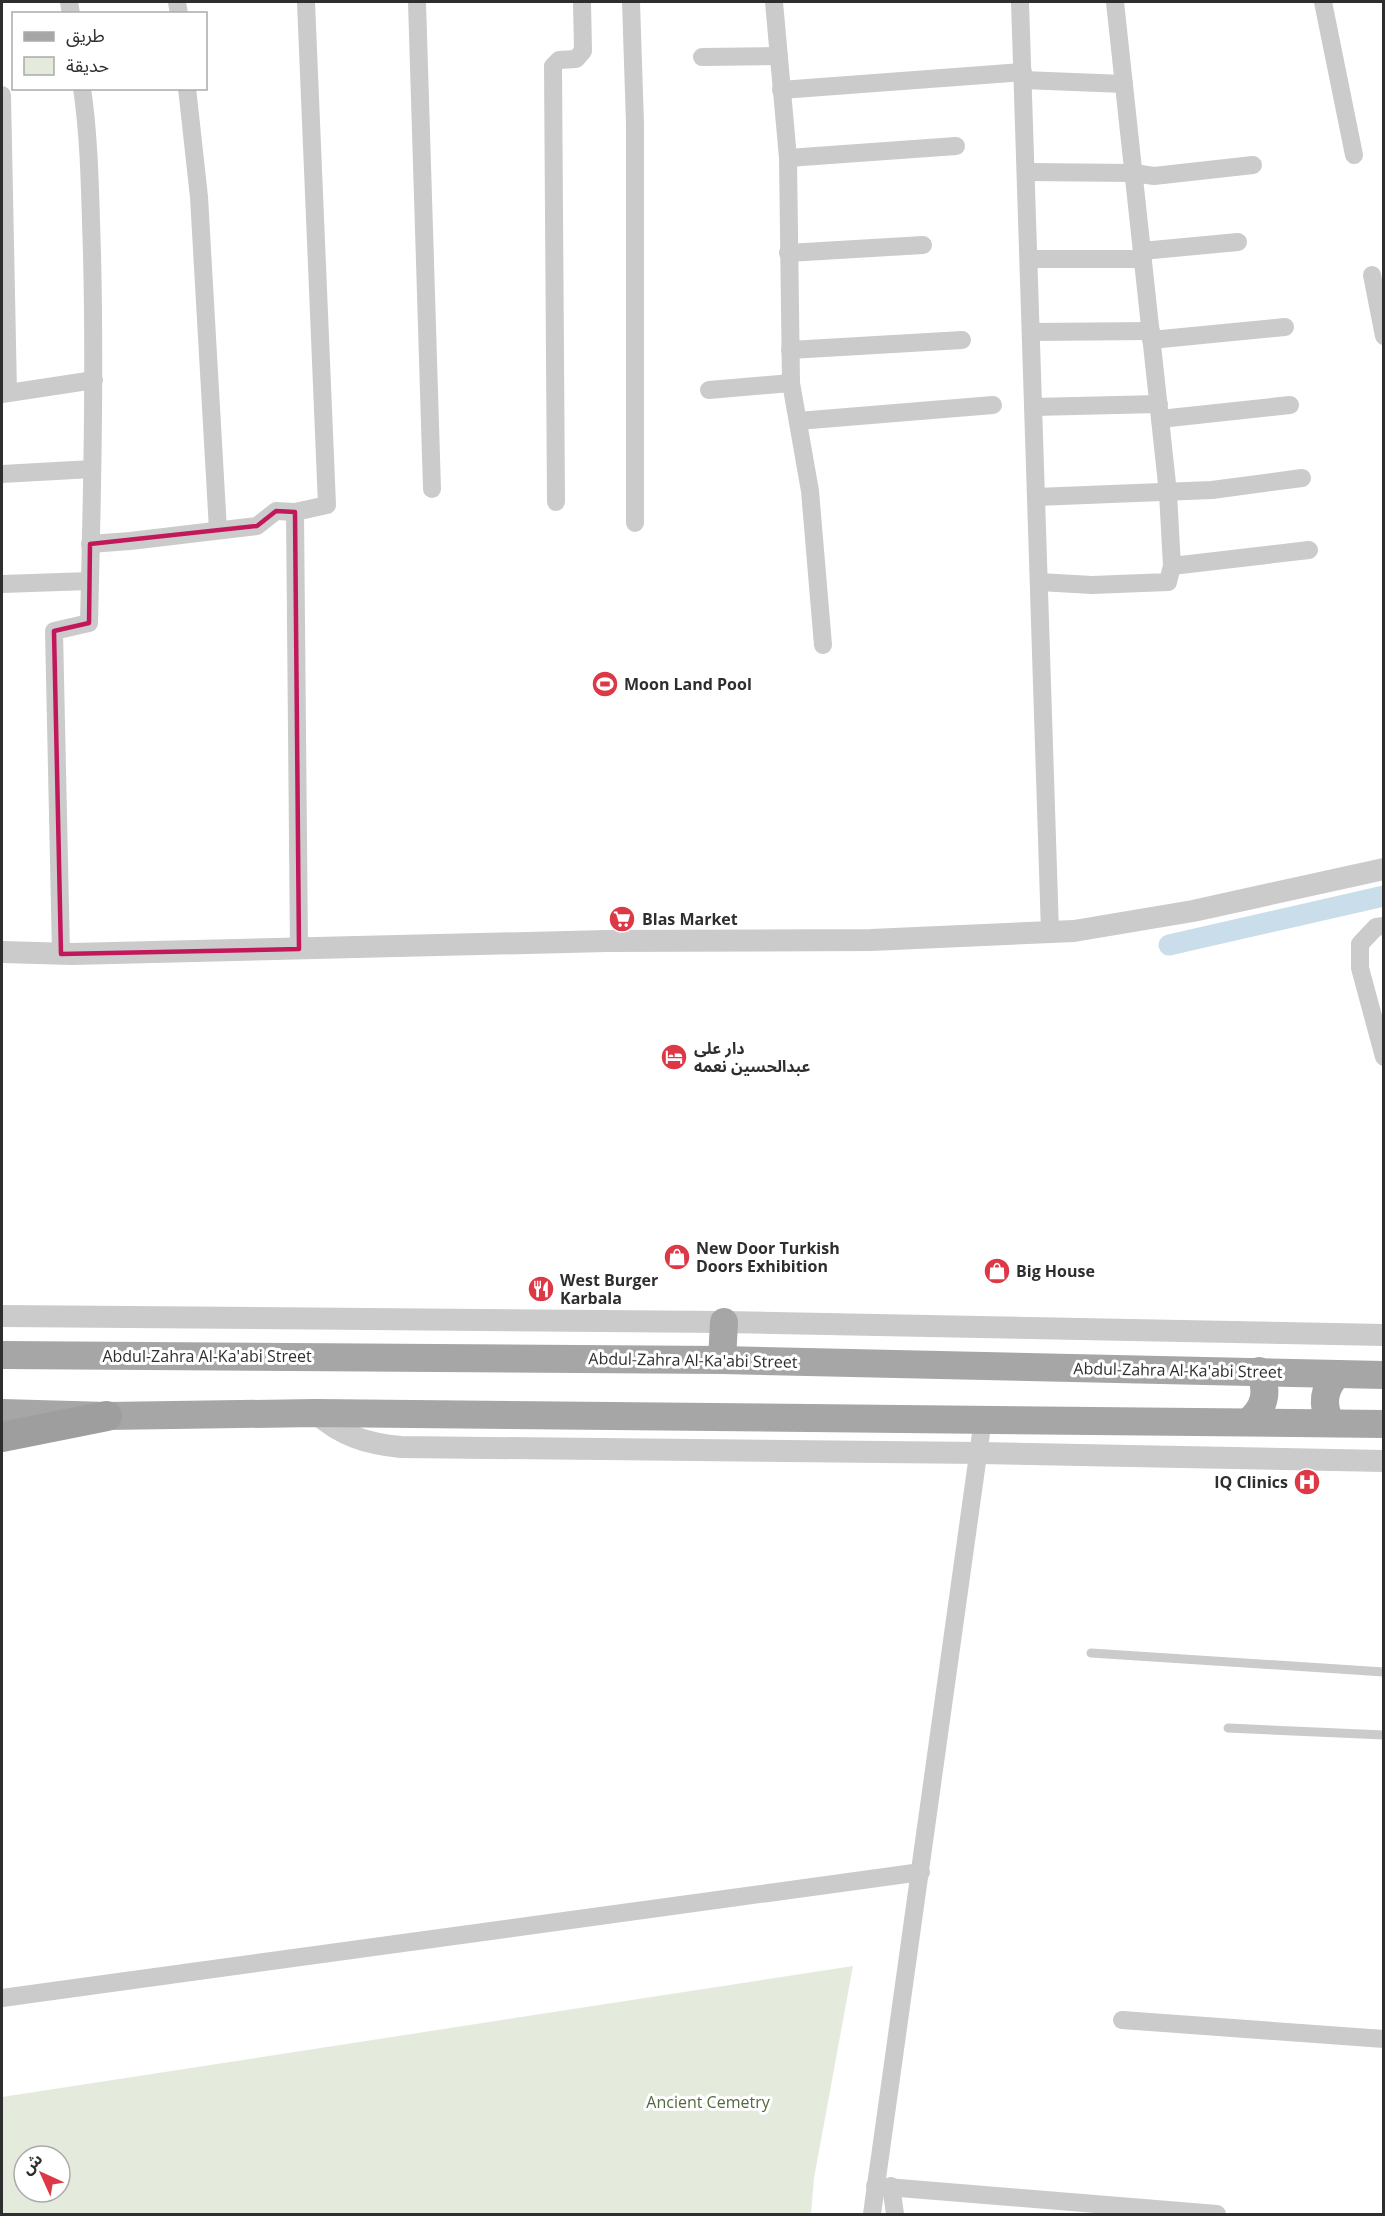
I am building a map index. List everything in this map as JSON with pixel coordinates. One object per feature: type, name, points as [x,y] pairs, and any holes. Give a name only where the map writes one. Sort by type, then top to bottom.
[{"type":"highway","points":[[2,1437],[107,1416]]},
{"type":"main road","points":[[722,1360],[724,1322]]},
{"type":"main road","name":"Abdul-Zahra Al-Ka'abi Street","points":[[2,1355],[722,1360],[1383,1375]]},
{"type":"main road","points":[[1248,1422],[1255,1416],[1264,1399],[1263,1380],[1259,1371]]},
{"type":"main road","points":[[1331,1423],[1326,1415],[1324,1397],[1327,1388],[1338,1374]]},
{"type":"main road","points":[[2,1413],[107,1416],[316,1413],[1383,1424]]},
{"type":"street","points":[[90,544],[256,526],[276,511],[295,512],[327,505],[306,2]]},
{"type":"street","points":[[417,2],[432,489]]},
{"type":"street","points":[[556,502],[553,66],[559,60],[576,59],[583,51],[582,2]]},
{"type":"street","points":[[631,2],[635,124],[635,523]]},
{"type":"street","points":[[774,2],[788,158],[791,383],[810,491],[823,645]]},
{"type":"street","points":[[1020,2],[1050,932]]},
{"type":"street","points":[[1039,582],[1092,585],[1168,582],[1172,566],[1168,493],[1115,2]]},
{"type":"street","points":[[1323,2],[1354,155]]},
{"type":"street","points":[[702,57],[778,56]]},
{"type":"street","points":[[781,90],[1023,76],[1124,84]]},
{"type":"street","points":[[61,954],[54,632],[89,623],[94,380],[88,131],[82,90]]},
{"type":"street","points":[[187,90],[199,198],[218,530]]},
{"type":"street","points":[[2,95],[5,394],[94,380]]},
{"type":"street","points":[[788,158],[956,146]]},
{"type":"street","points":[[1026,172],[1134,173],[1154,176],[1253,165]]},
{"type":"street","points":[[1029,259],[1142,255],[1238,242]]},
{"type":"street","points":[[788,253],[923,245]]},
{"type":"street","points":[[1372,274],[1383,336]]},
{"type":"street","points":[[1031,332],[1151,336],[1285,327]]},
{"type":"street","points":[[790,350],[962,340]]},
{"type":"street","points":[[709,390],[791,383]]},
{"type":"street","points":[[798,422],[993,405]]},
{"type":"street","points":[[1033,407],[1159,412],[1290,405]]},
{"type":"street","points":[[2,474],[92,469]]},
{"type":"street","points":[[1036,497],[1212,490],[1302,478]]},
{"type":"street","points":[[295,512],[299,949]]},
{"type":"street","points":[[1172,566],[1309,550]]},
{"type":"street","points":[[2,584],[90,581]]},
{"type":"street","points":[[2,952],[61,954],[606,941],[871,940],[1074,931],[1193,911],[1383,869]]},
{"type":"street","points":[[1383,926],[1376,927],[1360,944],[1360,968],[1383,1057]]},
{"type":"street","points":[[2,1316],[724,1322],[1383,1335]]},
{"type":"street","points":[[316,1413],[351,1437],[365,1442],[401,1447],[980,1453],[1383,1461]]},
{"type":"street","points":[[872,2214],[883,2186],[921,1872],[984,1419]]},
{"type":"street","points":[[2,1998],[921,1872]]},
{"type":"street","points":[[1122,2020],[1383,2039]]},
{"type":"street","points":[[883,2186],[895,2214]]},
{"type":"street","points":[[883,2186],[1217,2214]]},
{"type":"lane","points":[[1091,1653],[1383,1672]]},
{"type":"lane","points":[[1228,1728],[1383,1735]]},
{"type":"highlighted area","points":[[276,511],[295,512],[299,949],[61,954],[54,631],[89,623],[90,544],[257,526]]},
{"type":"green space","name":"Ancient Cemetry","points":[[853,1966],[814,2178],[811,2214],[2,2214],[2,2097]]},
{"type":"waterway","points":[[1169,945],[1384,896]]},
{"type":"place","name":"Moon Land Pool","points":[[605,684]]},
{"type":"place","name":"Blas Market","points":[[622,919]]},
{"type":"place","name":"دار علي عبدالحسين نعمه","points":[[674,1057]]},
{"type":"place","name":"New Door Turkish Doors Exhibition","points":[[677,1257]]},
{"type":"place","name":"Big House","points":[[997,1271]]},
{"type":"place","name":"West Burger Karbala","points":[[541,1289]]},
{"type":"place","name":"IQ Clinics","points":[[1307,1482]]}]
